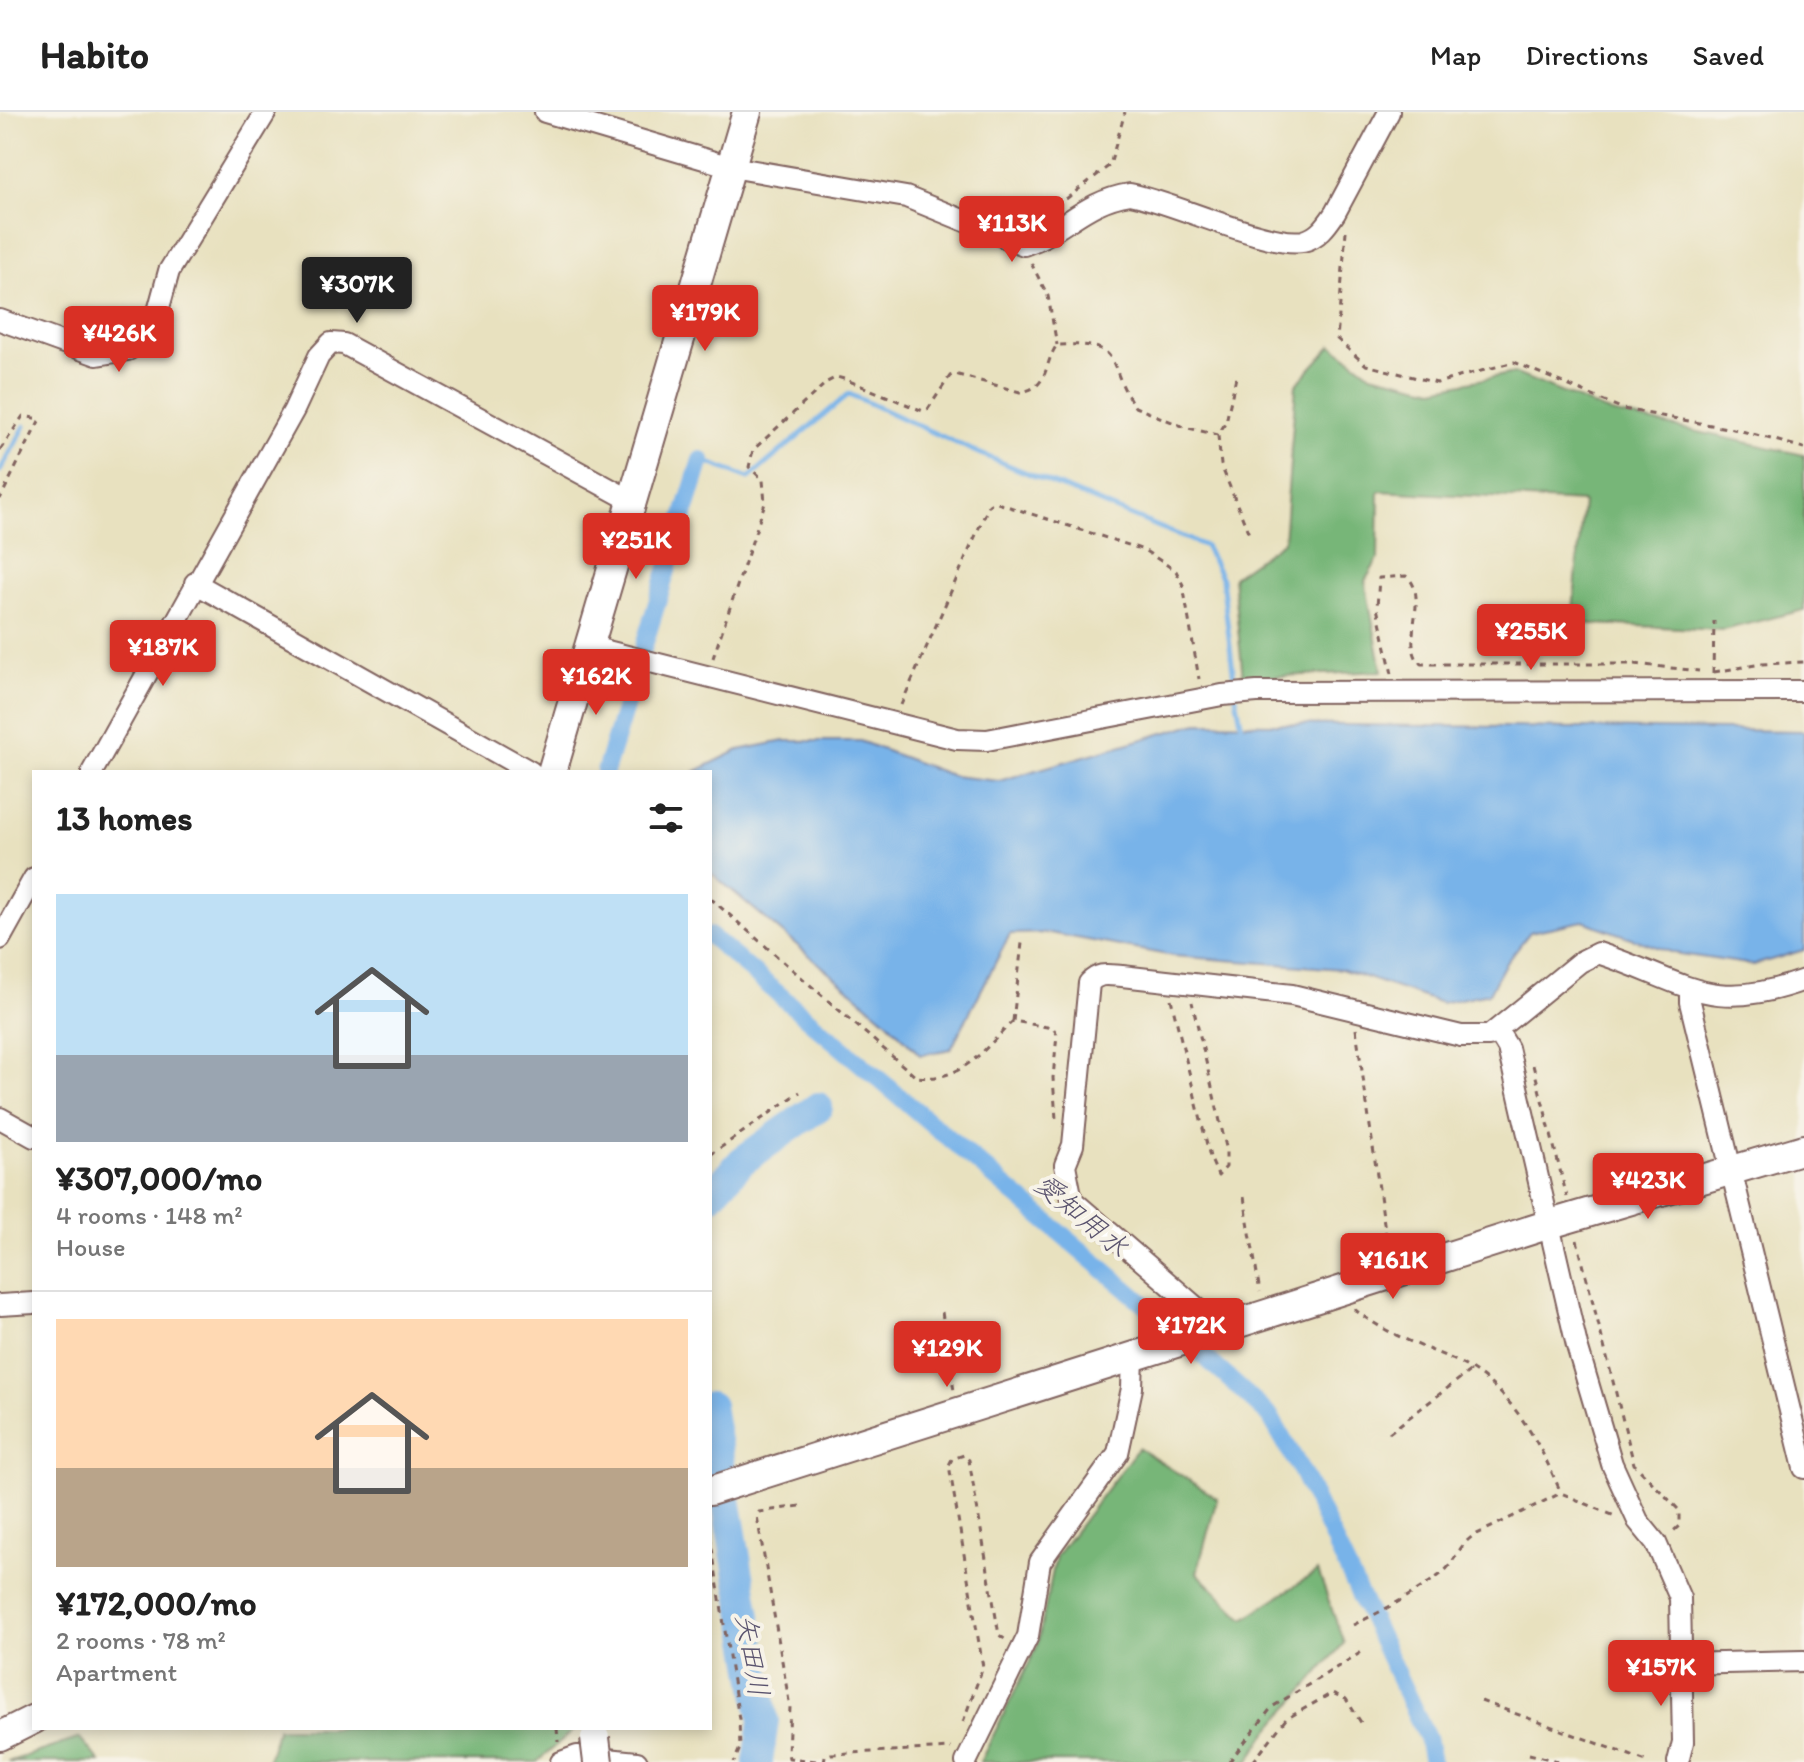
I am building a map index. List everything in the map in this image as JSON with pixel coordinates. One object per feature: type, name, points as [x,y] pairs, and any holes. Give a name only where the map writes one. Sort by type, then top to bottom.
[{"type":"street","points":[[0,320],[97,355],[128,350],[142,341],[153,330],[169,271],[266,112]]},
{"type":"street","points":[[545,112],[731,167],[906,197],[1024,245],[1041,239],[1105,198],[1130,194],[1293,241],[1318,234],[1335,213],[1389,112]]},
{"type":"street","points":[[553,770],[747,112]]},
{"type":"street","points":[[93,770],[294,410],[319,356],[331,343],[344,344],[632,501]]},
{"type":"street","points":[[195,583],[527,770]]},
{"type":"street","points":[[591,647],[957,739],[987,740],[1199,699],[1257,692],[1392,694],[1713,682],[1804,691]]},
{"type":"street","points":[[0,939],[32,882]]},
{"type":"street","points":[[1212,1331],[1086,1216],[1072,1200],[1066,1185],[1065,1165],[1073,1145],[1089,983],[1100,974],[1267,990],[1461,1036],[1489,1036],[1580,962],[1598,953],[1690,989],[1747,996],[1766,994],[1804,980]]},
{"type":"street","points":[[1690,989],[1690,1002],[1804,1468]]},
{"type":"street","points":[[1497,1030],[1508,1048],[1561,1221],[1577,1346],[1612,1464],[1638,1521],[1656,1543],[1680,1598],[1683,1742],[1678,1762]]},
{"type":"street","points":[[0,1118],[32,1136]]},
{"type":"street","points":[[712,1490],[1561,1221],[1731,1168],[1804,1149]]},
{"type":"street","points":[[0,1305],[32,1303]]},
{"type":"street","points":[[966,1762],[1023,1648],[1040,1562],[1118,1453],[1130,1402],[1133,1356]]},
{"type":"street","points":[[1683,1664],[1804,1661]]},
{"type":"street","points":[[0,1736],[32,1720]]},
{"type":"street","points":[[561,1762],[577,1756],[637,1762]]},
{"type":"path","points":[[1063,202],[1110,165],[1125,112]]},
{"type":"path","points":[[1335,213],[1347,221],[1337,339],[1366,365],[1437,383],[1514,362],[1623,409],[1738,430],[1804,448]]},
{"type":"path","points":[[705,676],[765,503],[763,480],[749,467],[749,458],[774,430],[827,382],[837,377],[923,411],[928,409],[950,376],[955,374],[994,387],[1030,391],[1048,373],[1057,345],[1048,296],[1024,245]]},
{"type":"path","points":[[1057,345],[1091,343],[1103,347],[1135,407],[1184,427],[1218,435]]},
{"type":"path","points":[[1236,377],[1226,422],[1218,435],[1221,465],[1249,534]]},
{"type":"path","points":[[0,450],[23,416],[40,419],[0,499]]},
{"type":"path","points":[[894,723],[989,505],[994,502],[1144,550],[1176,571],[1183,585],[1199,699]]},
{"type":"path","points":[[1392,694],[1392,672],[1377,608],[1379,578],[1388,575],[1406,576],[1415,590],[1415,650],[1421,664],[1635,664],[1713,682],[1762,664],[1804,662]]},
{"type":"path","points":[[1713,682],[1714,621]]},
{"type":"path","points":[[712,900],[916,1077],[941,1078],[961,1072],[1013,1021]]},
{"type":"path","points":[[1022,943],[1010,1020],[1053,1028],[1057,1034],[1053,1078],[1057,1124]]},
{"type":"path","points":[[1166,980],[1210,1157],[1218,1176],[1226,1167],[1226,1147],[1188,982]]},
{"type":"path","points":[[1355,1010],[1374,1170],[1392,1274]]},
{"type":"path","points":[[1532,1063],[1561,1221],[1634,1464],[1679,1510],[1679,1526],[1656,1543]]},
{"type":"path","points":[[712,1154],[800,1092]]},
{"type":"path","points":[[1244,1197],[1264,1314]]},
{"type":"path","points":[[1342,1290],[1353,1307],[1369,1321],[1472,1370],[1509,1398],[1561,1493],[1604,1513],[1638,1521]]},
{"type":"path","points":[[942,1312],[956,1414]]},
{"type":"path","points":[[1389,1433],[1472,1370]]},
{"type":"path","points":[[962,1726],[983,1667],[949,1465],[952,1459],[964,1455],[969,1460],[999,1635],[1023,1648]]},
{"type":"path","points":[[1353,1625],[1442,1574],[1454,1562],[1462,1544],[1473,1536],[1561,1493]]},
{"type":"path","points":[[800,1506],[759,1512],[757,1516],[790,1707],[789,1758],[824,1762],[825,1756],[831,1754],[955,1748],[957,1738]]},
{"type":"path","points":[[712,1549],[739,1719],[740,1748],[734,1762]]},
{"type":"path","points":[[1229,1762],[1272,1707],[1365,1650]]},
{"type":"path","points":[[1253,1762],[1286,1719],[1332,1693],[1346,1699],[1362,1724]]},
{"type":"path","points":[[1481,1701],[1649,1762]]},
{"type":"path","points":[[1529,1754],[1562,1762]]},
{"type":"green space","points":[[1332,345],[1371,374],[1434,389],[1514,373],[1611,413],[1804,455],[1804,610],[1723,630],[1572,623],[1583,502],[1379,491],[1378,559],[1365,581],[1382,671],[1243,678],[1233,577],[1284,541],[1296,385]]},
{"type":"green space","points":[[1138,1448],[1217,1498],[1197,1573],[1244,1619],[1318,1571],[1344,1643],[1266,1734],[1248,1762],[980,1762],[1037,1647],[1056,1556]]},
{"type":"green space","points":[[277,1730],[574,1730],[537,1762],[267,1762]]},
{"type":"green space","points":[[80,1738],[100,1762],[8,1762]]},
{"type":"water","points":[[1198,723],[1804,731],[1804,950],[1754,965],[1673,953],[1583,921],[1530,932],[1505,964],[1489,993],[1441,1003],[1341,969],[1173,956],[1050,933],[1010,934],[951,1049],[920,1055],[886,1020],[712,874],[712,770],[698,770],[739,750],[784,741],[860,741],[953,776],[999,781]]},
{"type":"waterway","points":[[701,460],[749,478],[849,394],[976,452],[1205,546],[1222,579],[1235,688]]},
{"type":"waterway","points":[[0,471],[25,426]]},
{"type":"waterway","name":"愛知用水","points":[[606,770],[701,460]]},
{"type":"waterway","points":[[1236,697],[1242,727]]},
{"type":"waterway","name":"愛知用水","points":[[712,938],[1175,1330],[1270,1416],[1302,1472],[1427,1738],[1432,1762]]},
{"type":"waterway","name":"矢田川","points":[[712,1194],[742,1161],[818,1107]]},
{"type":"waterway","name":"矢田川","points":[[712,1418],[764,1721],[758,1762]]}]
